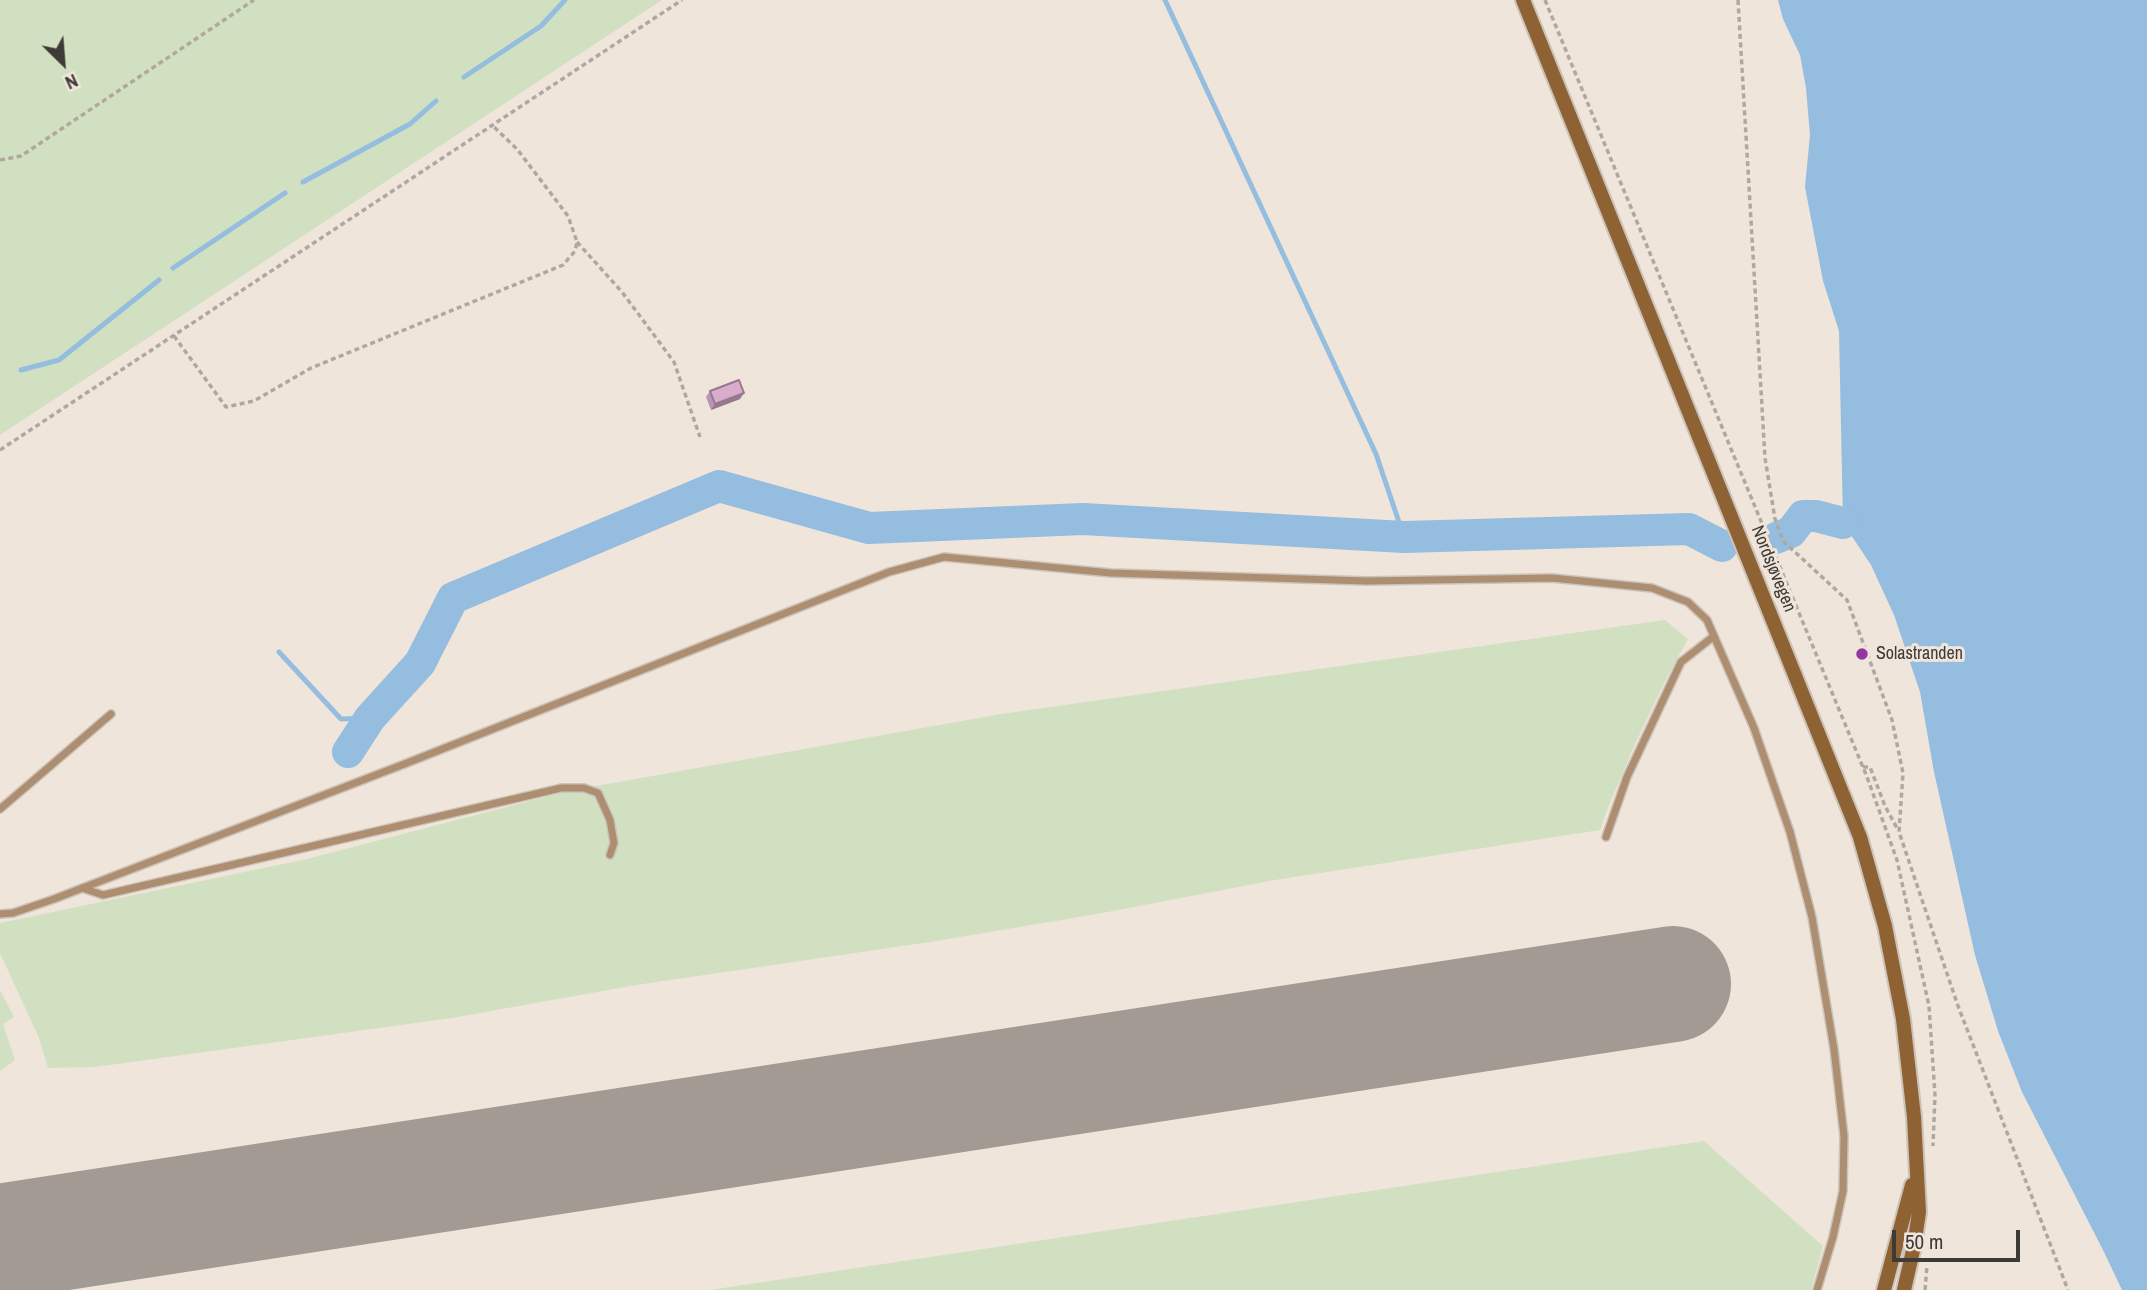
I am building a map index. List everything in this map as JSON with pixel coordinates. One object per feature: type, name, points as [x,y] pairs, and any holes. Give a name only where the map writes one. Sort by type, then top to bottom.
[{"type":"main road","name":"Nordsjøvegen","points":[[1523,0],[1860,837],[1885,926],[1903,1019],[1914,1117],[1919,1212],[1904,1290]]},
{"type":"main road","name":"Nordsjøvegen","points":[[1884,1290],[1916,1171]]},
{"type":"lane","points":[[0,914],[13,913],[82,888],[889,572],[944,557],[1111,573],[1367,581],[1552,578],[1652,588],[1688,602],[1707,620],[1754,728],[1790,832],[1812,917],[1834,1049],[1844,1136],[1843,1191],[1817,1290]]},
{"type":"lane","points":[[1606,837],[1627,777],[1681,662],[1714,636]]},
{"type":"lane","points":[[0,809],[111,714]]},
{"type":"lane","points":[[82,888],[103,895],[561,788],[584,788],[598,793],[610,820],[614,842],[610,855]]},
{"type":"path","points":[[0,159],[21,156],[254,0]]},
{"type":"path","points":[[0,450],[682,0]]},
{"type":"path","points":[[1738,0],[1765,458],[1775,519],[1783,541],[1847,600],[1892,720],[1903,774],[1899,832]]},
{"type":"path","points":[[493,126],[517,149],[558,200],[568,216],[577,242],[622,292],[674,362],[701,437]]},
{"type":"path","points":[[173,336],[226,407],[254,401],[312,368],[553,270],[570,258],[577,242]]},
{"type":"path","points":[[1863,767],[1870,767],[1885,806],[1899,832],[1958,1006],[2068,1290]]},
{"type":"green space","points":[[0,0],[662,0],[0,435]]},
{"type":"green space","points":[[1665,620],[1688,639],[1635,744],[1600,830],[1275,880],[1097,914],[930,942],[636,985],[452,1018],[95,1067],[48,1068],[39,1038],[0,953],[0,923],[307,859],[568,791],[1001,714]]},
{"type":"green space","points":[[0,990],[14,1017],[3,1024],[15,1060],[0,1071]]},
{"type":"green space","points":[[1704,1141],[1823,1246],[1811,1290],[710,1290]]},
{"type":"water","points":[[1778,0],[2147,0],[2147,1290],[2122,1290],[2022,1092],[1998,1031],[1975,955],[1934,772],[1920,692],[1894,615],[1871,565],[1843,523],[1839,331],[1823,281],[1805,187],[1810,135],[1800,55],[1783,19]]},
{"type":"building","points":[[739,380],[744,393],[715,404],[710,391]]},
{"type":"waterway","points":[[464,77],[541,26],[565,0]]},
{"type":"waterway","points":[[1165,0],[1376,454],[1404,537]]},
{"type":"waterway","points":[[303,182],[410,124],[436,101]]},
{"type":"waterway","points":[[173,268],[285,193]]},
{"type":"waterway","points":[[21,370],[59,360],[159,280]]},
{"type":"waterway","points":[[348,752],[370,718],[420,663],[453,598],[719,486],[869,528],[1083,519],[1404,537],[1689,529],[1722,546]]},
{"type":"waterway","points":[[1776,538],[1791,532],[1803,516],[1816,516],[1843,523]]},
{"type":"waterway","points":[[279,652],[341,719],[370,718]]},
{"type":"taxiway","points":[[0,1283],[19,1268],[57,1248],[122,1224]]},
{"type":"runway","points":[[0,1242],[1673,984]]},
{"type":"place","name":"Solastranden","points":[[1862,654]]}]
